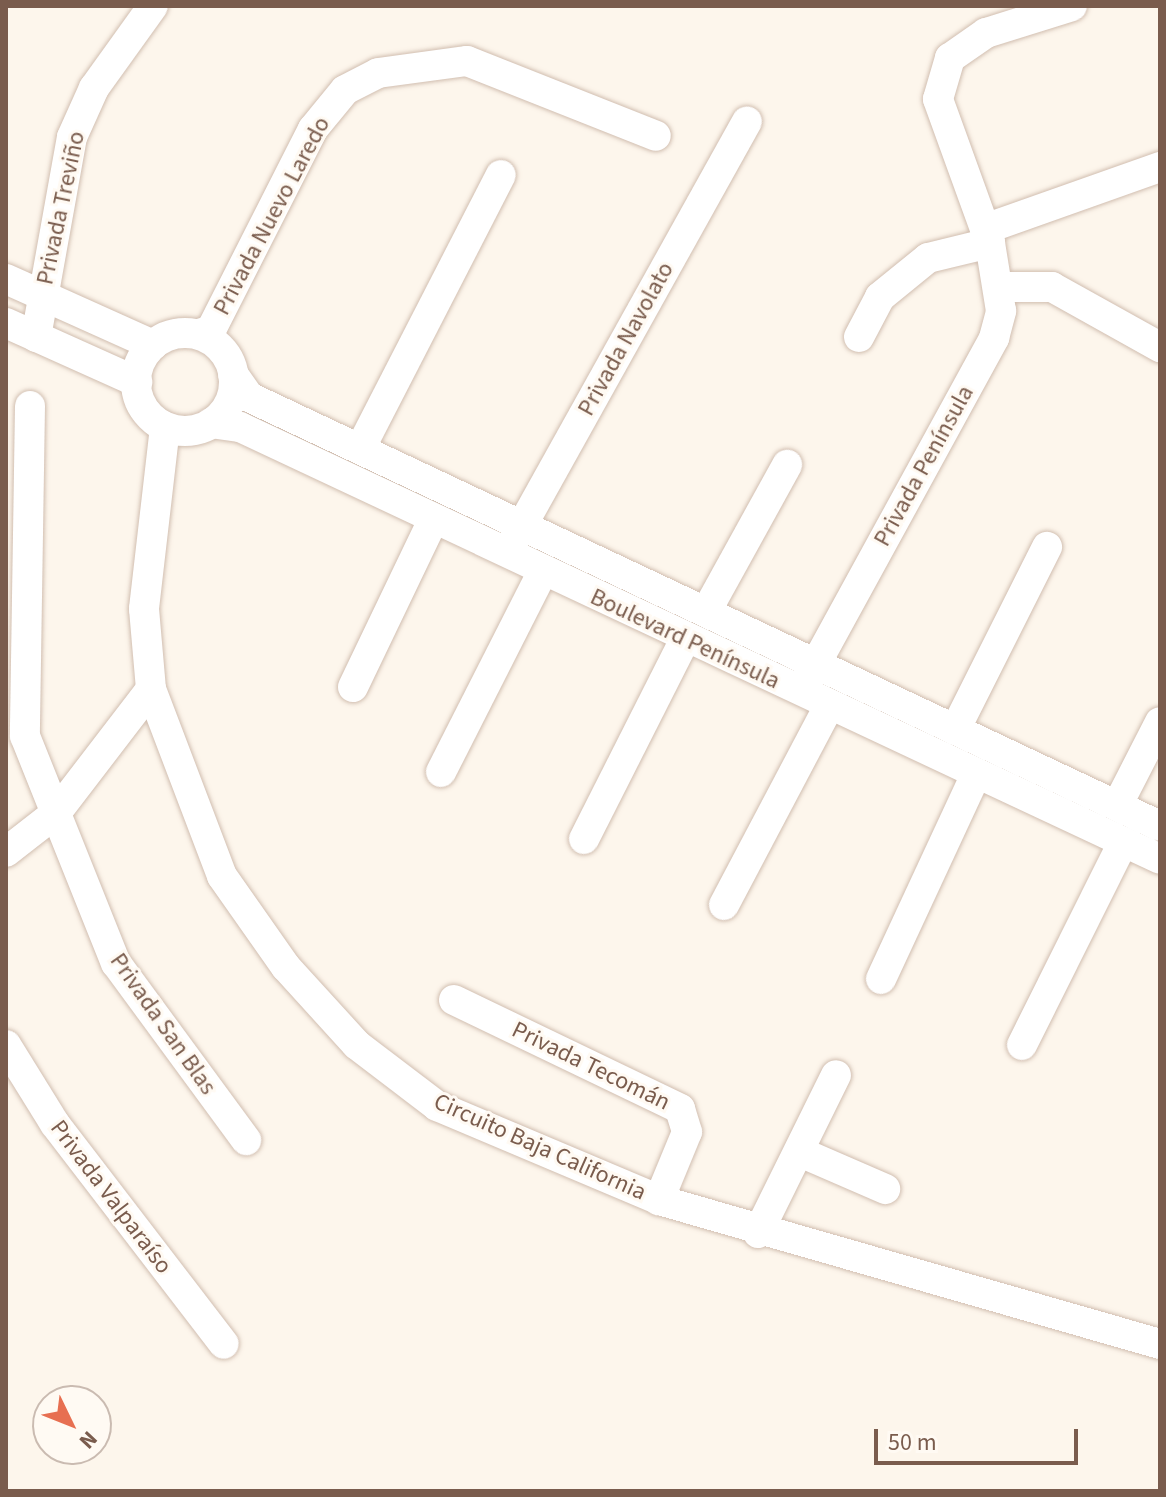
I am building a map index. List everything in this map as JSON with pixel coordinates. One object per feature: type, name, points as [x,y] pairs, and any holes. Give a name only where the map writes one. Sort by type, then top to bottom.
[{"type":"street","name":"Privada Treviño","points":[[36,337],[72,137],[94,88],[153,6]]},
{"type":"street","name":"Privada Península","points":[[801,692],[994,338],[999,287],[987,236],[938,99],[950,58],[986,33],[1072,6]]},
{"type":"street","name":"Privada Nuevo Laredo","points":[[199,334],[211,330],[313,129],[345,90],[378,73],[467,61],[656,136]]},
{"type":"street","name":"Privada Navolato","points":[[506,556],[747,121]]},
{"type":"street","points":[[859,337],[880,297],[928,258],[1160,167]]},
{"type":"street","points":[[360,449],[501,175]]},
{"type":"street","points":[[6,279],[153,345]]},
{"type":"street","points":[[999,287],[1052,287],[1160,347]]},
{"type":"street","points":[[6,323],[137,382]]},
{"type":"street","points":[[199,334],[225,353],[233,374],[231,399],[211,423],[165,427],[142,405],[137,382],[153,345],[167,336],[199,334]]},
{"type":"street","name":"Boulevard Península","points":[[233,374],[249,397],[707,610],[815,665],[1160,826]]},
{"type":"street","name":"Privada San Blas","points":[[30,406],[21,708],[56,813],[116,963],[246,1140]]},
{"type":"street","name":"Boulevard Península","points":[[211,423],[240,427],[432,522],[1160,859]]},
{"type":"street","name":"Circuito Baja California","points":[[165,427],[144,609],[151,689],[222,876],[286,967],[357,1045],[437,1106],[659,1200],[758,1233],[1160,1344]]},
{"type":"street","points":[[707,610],[787,465]]},
{"type":"street","points":[[353,687],[432,522]]},
{"type":"street","points":[[955,730],[1047,547]]},
{"type":"street","points":[[441,772],[542,573]]},
{"type":"street","points":[[584,839],[685,639]]},
{"type":"street","points":[[6,852],[56,813],[151,689]]},
{"type":"street","points":[[724,905],[829,706]]},
{"type":"street","points":[[1117,806],[1160,722]]},
{"type":"street","points":[[881,979],[976,774]]},
{"type":"street","points":[[1022,1045],[1123,842]]},
{"type":"street","name":"Privada Tecomán","points":[[454,1000],[680,1109],[687,1132],[659,1200]]},
{"type":"street","name":"Privada Valparaíso","points":[[6,1045],[55,1124],[224,1344]]},
{"type":"street","points":[[758,1233],[836,1075]]},
{"type":"street","points":[[800,1152],[885,1189]]}]
